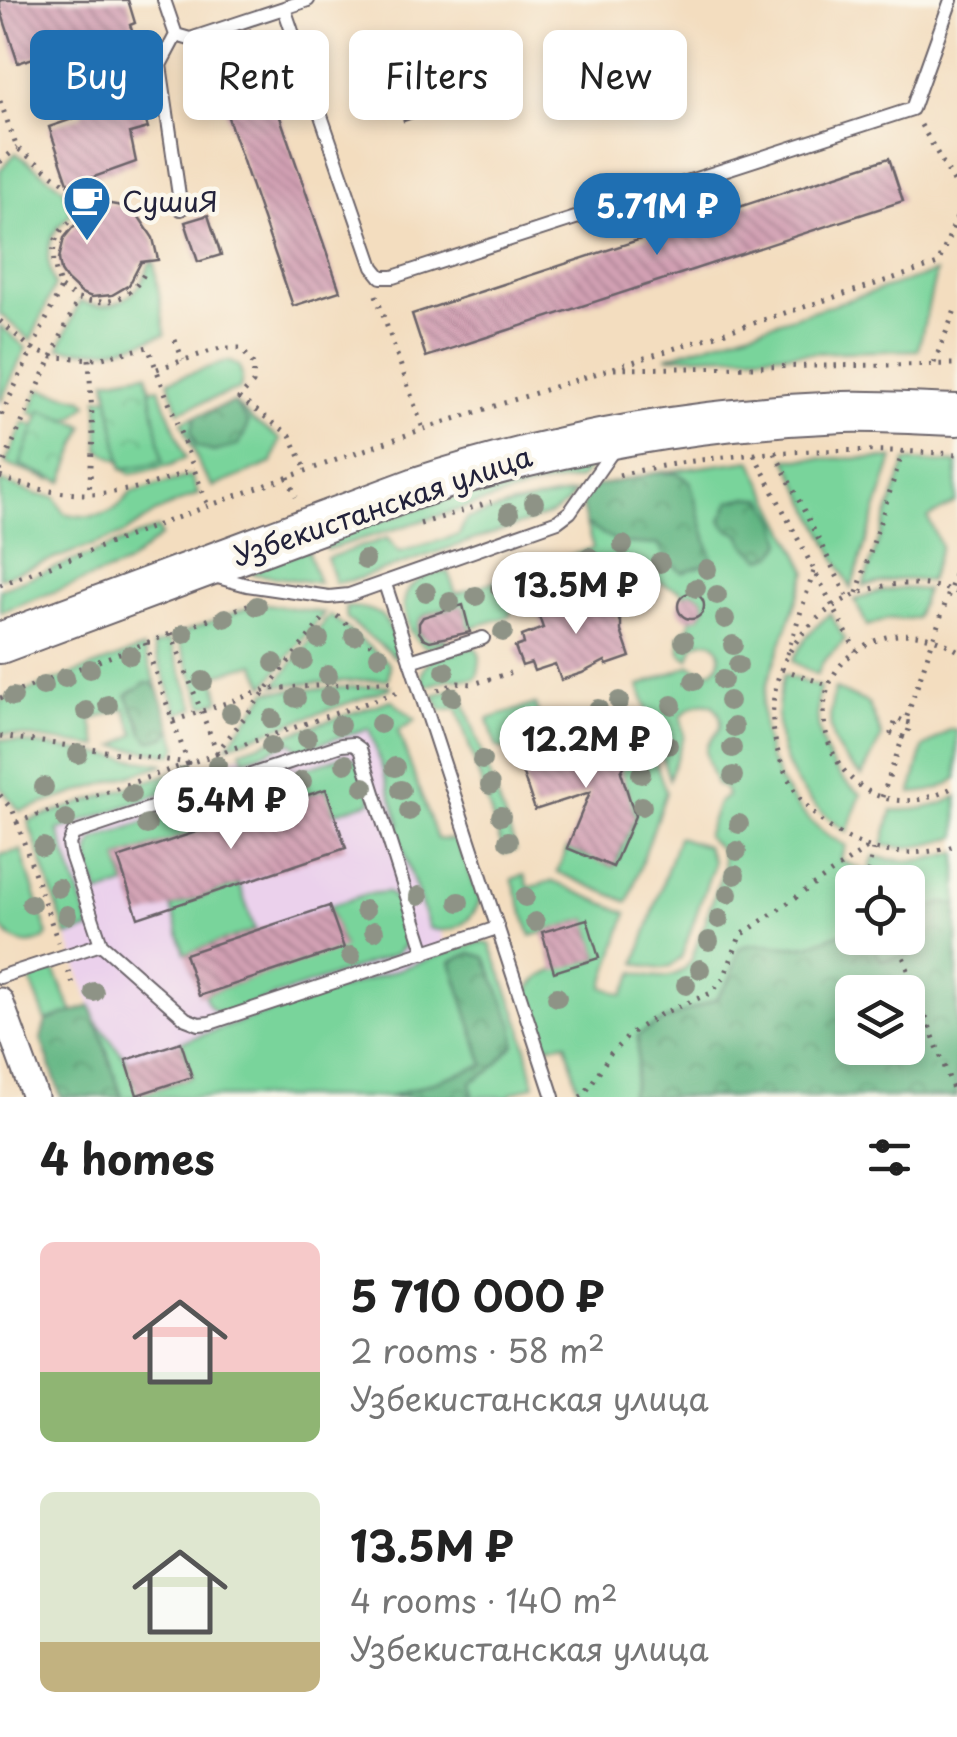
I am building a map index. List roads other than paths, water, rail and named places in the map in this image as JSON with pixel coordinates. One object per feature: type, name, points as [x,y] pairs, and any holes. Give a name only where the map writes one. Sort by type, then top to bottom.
[{"type":"main road","name":"Узбекистанская улица","points":[[0,643],[486,465],[556,448],[706,424],[845,412],[957,415]]},
{"type":"street","points":[[0,1001],[34,1097]]},
{"type":"lane","points":[[164,0],[176,36],[160,65],[181,209]]},
{"type":"lane","points":[[176,36],[190,39],[308,0]]},
{"type":"lane","points":[[284,8],[374,267],[381,277],[394,277],[912,109],[950,0]]},
{"type":"lane","points":[[193,570],[247,585],[329,596],[349,595],[385,584],[558,521],[570,512],[623,436]]},
{"type":"lane","points":[[385,584],[553,1097]]},
{"type":"lane","points":[[410,661],[484,638]]},
{"type":"lane","points":[[425,953],[360,749],[352,744],[341,744],[74,834],[69,844],[101,944],[186,1019],[199,1024],[210,1024],[425,953],[498,928]]},
{"type":"lane","points":[[0,978],[101,944]]},
{"type":"place","name":"СушиЯ","points":[[87,242]]}]
